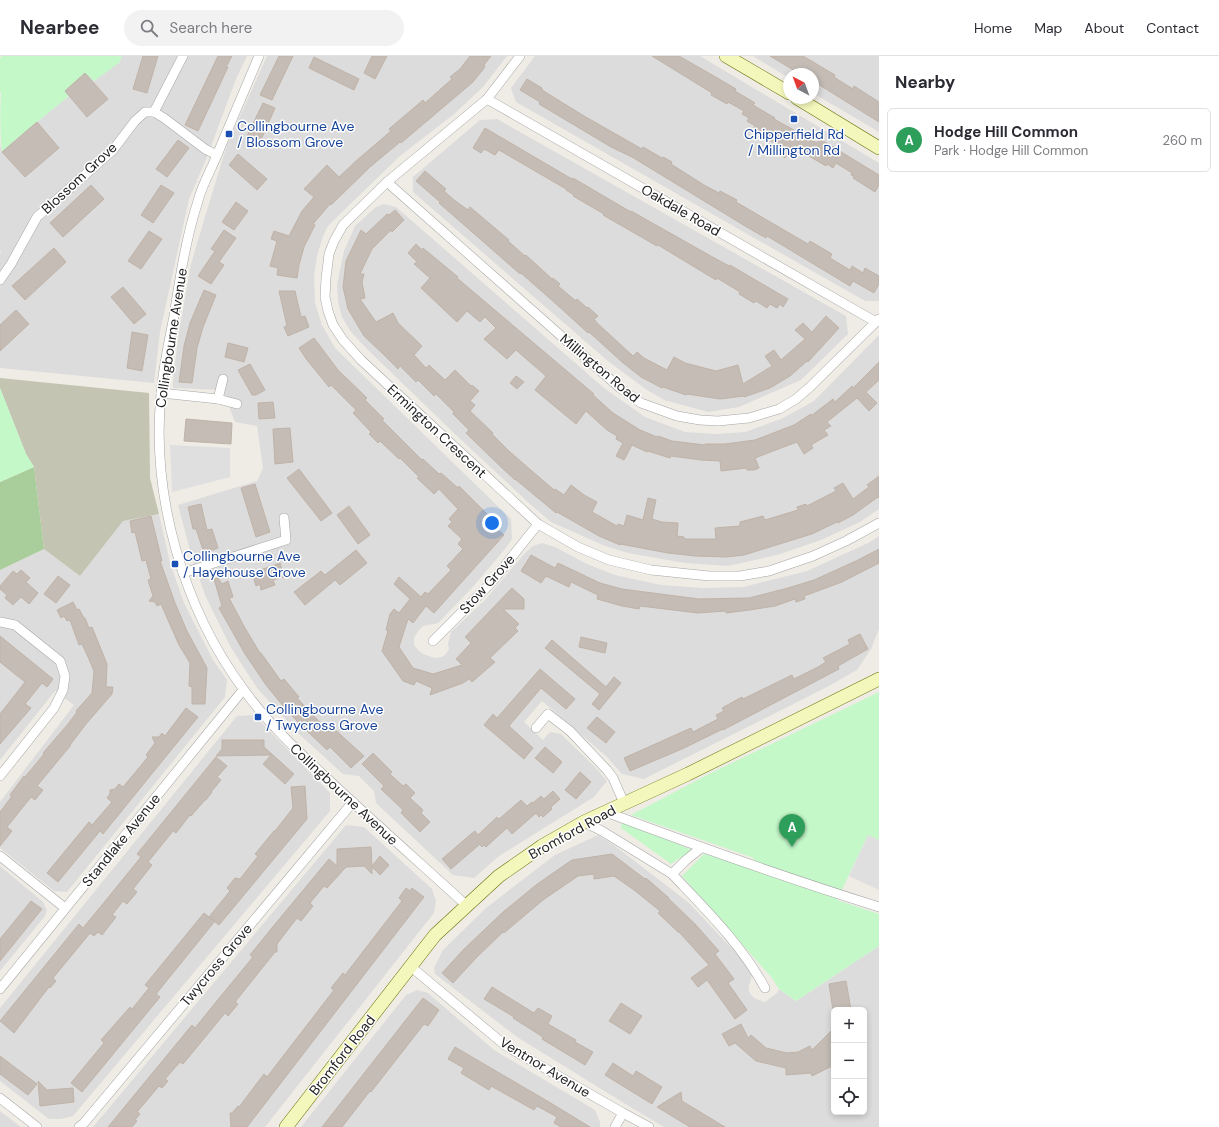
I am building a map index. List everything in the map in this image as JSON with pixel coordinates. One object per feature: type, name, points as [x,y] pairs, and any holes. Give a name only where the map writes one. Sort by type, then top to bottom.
[{"type":"street","points":[[184,56],[154,112],[205,149],[217,155]]},
{"type":"street","name":"Collingbourne Avenue","points":[[259,56],[198,199],[184,257],[160,393],[159,449],[163,488],[171,531],[183,573],[195,604],[210,635],[243,690],[286,739],[466,905]]},
{"type":"street","name":"Ermington Crescent","points":[[520,56],[487,99],[387,182],[343,225],[329,254],[325,297],[333,325],[343,340],[361,360],[538,524],[578,547],[609,560],[651,570],[709,576],[740,576],[769,571],[813,556],[846,541],[879,523]]},
{"type":"street","points":[[726,56],[783,89]]},
{"type":"street","name":"Oakdale Road","points":[[487,99],[877,321]]},
{"type":"street","points":[[807,104],[879,148]]},
{"type":"street","name":"Blossom Grove","points":[[0,280],[38,217],[113,150],[135,121],[145,112],[154,112]]},
{"type":"street","name":"Millington Road","points":[[387,182],[620,388],[641,403],[677,416],[718,421],[749,418],[779,408],[796,399],[806,391],[877,321]]},
{"type":"street","points":[[218,400],[222,379]]},
{"type":"street","points":[[160,393],[218,400],[237,404]]},
{"type":"street","points":[[183,573],[286,540],[284,518]]},
{"type":"street","name":"Stow Grove","points":[[433,641],[492,582],[538,524]]},
{"type":"street","points":[[0,622],[15,625],[60,661],[65,676],[62,690],[54,708],[0,776]]},
{"type":"street","name":"Bromford Road","points":[[286,1127],[435,935],[499,876],[542,846],[584,822],[688,774],[879,679]]},
{"type":"street","name":"Standlake Avenue","points":[[0,989],[243,690]]},
{"type":"street","points":[[536,728],[548,714],[570,731],[613,778],[624,804]]},
{"type":"street","name":"Twycross Grove","points":[[79,1127],[353,802]]},
{"type":"street","points":[[606,812],[701,848],[792,879],[879,906]]},
{"type":"street","points":[[584,822],[602,831],[672,874],[724,929],[755,969],[765,988]]},
{"type":"street","points":[[672,874],[701,848]]},
{"type":"street","points":[[0,856],[65,908]]},
{"type":"street","name":"Ventnor Avenue","points":[[410,966],[506,1046],[650,1127]]},
{"type":"street","points":[[0,1098],[37,1127]]},
{"type":"street","points":[[615,1127],[623,1113]]},
{"type":"shaded area","points":[[122,56],[247,56],[236,79],[207,157],[189,199],[160,332],[154,383],[0,368],[0,144],[2,152],[69,96],[65,91],[85,73],[119,63]]},
{"type":"shaded area","points":[[267,56],[507,56],[483,87],[454,114],[400,156],[328,226],[323,236],[317,256],[314,276],[315,303],[322,325],[335,348],[511,519],[512,539],[471,589],[438,623],[423,626],[419,630],[414,638],[414,645],[419,651],[435,658],[442,657],[446,654],[449,649],[448,644],[451,632],[486,599],[525,553],[533,546],[542,543],[555,547],[587,564],[615,575],[661,585],[703,588],[743,587],[807,571],[868,543],[879,536],[879,629],[871,649],[857,670],[829,686],[644,779],[622,774],[607,757],[542,701],[524,722],[543,740],[551,732],[561,734],[596,768],[607,781],[594,797],[499,856],[474,878],[453,875],[376,803],[374,791],[359,776],[343,774],[300,735],[257,688],[230,646],[205,595],[191,554],[178,505],[257,481],[263,468],[257,426],[235,422],[223,390],[173,388],[173,380],[179,332],[191,264],[227,145]]},
{"type":"shaded area","points":[[535,56],[700,56],[879,163],[879,301],[865,301],[516,102],[511,88]]},
{"type":"shaded area","points":[[753,56],[879,56],[879,132],[819,97],[819,68],[783,68],[783,74]]},
{"type":"shaded area","points":[[497,119],[846,316],[848,334],[801,380],[739,407],[708,412],[664,400],[647,390],[609,362],[413,192],[413,177],[480,120]]},
{"type":"shaded area","points":[[384,204],[396,207],[604,388],[645,417],[685,432],[716,434],[745,432],[781,419],[814,401],[879,335],[879,509],[860,522],[821,540],[777,555],[728,566],[685,563],[628,553],[605,546],[551,522],[457,436],[368,350],[351,332],[342,317],[338,302],[337,285],[344,251],[355,226],[376,207]]},
{"type":"shaded area","points":[[0,378],[149,393],[150,478],[159,514],[123,521],[80,576],[44,549],[34,467],[26,454],[0,388]]},
{"type":"shaded area","points":[[170,445],[230,448],[230,477],[172,492]]},
{"type":"shaded area","points":[[159,514],[170,563],[184,603],[213,660],[227,680],[225,697],[67,892],[54,891],[0,848],[0,802],[74,705],[55,691],[0,760],[0,570],[44,549],[80,576],[123,521]]},
{"type":"shaded area","points":[[254,715],[330,793],[330,811],[73,1116],[61,1119],[49,1119],[0,1081],[0,1008],[237,716]]},
{"type":"shaded area","points":[[346,825],[364,827],[432,889],[436,901],[434,913],[265,1127],[93,1127]]},
{"type":"shaded area","points":[[598,835],[615,846],[688,902],[753,971],[749,992],[754,998],[765,1002],[777,993],[779,989],[796,1001],[879,946],[879,1127],[664,1127],[517,1037],[435,974],[434,968],[443,950],[486,908],[555,855]]},
{"type":"shaded area","points":[[868,835],[879,840],[879,890],[849,876]]},
{"type":"shaded area","points":[[0,866],[43,902],[47,910],[45,916],[0,971]]},
{"type":"shaded area","points":[[417,990],[428,993],[494,1050],[595,1110],[600,1122],[600,1127],[301,1127],[406,995]]},
{"type":"shaded area","points":[[0,1111],[21,1127],[0,1127]]},
{"type":"green space","points":[[2,56],[122,56],[119,63],[94,81],[85,73],[65,91],[69,96],[2,152],[0,123],[0,58]]},
{"type":"green space","points":[[0,388],[26,454],[34,467],[0,482]]},
{"type":"green space","points":[[34,467],[44,549],[0,570],[0,482]]},
{"type":"green space","points":[[879,692],[879,840],[868,835],[837,900],[879,914],[879,946],[796,1001],[779,989],[772,978],[682,876],[704,854],[749,867],[754,858],[631,815],[709,774]]},
{"type":"green space","points":[[625,822],[692,850],[671,864],[621,828],[622,823]]},
{"type":"building","points":[[143,56],[158,56],[147,93],[133,89]]},
{"type":"building","points":[[218,56],[232,56],[198,131],[185,125]]},
{"type":"building","points":[[279,56],[293,56],[272,100],[260,95]]},
{"type":"building","points":[[372,56],[387,56],[375,79],[364,73]]},
{"type":"building","points":[[470,56],[491,56],[484,65],[485,67],[473,82],[401,143],[400,142],[370,167],[331,205],[330,204],[313,224],[315,225],[304,247],[297,278],[277,275],[278,268],[270,266],[277,241],[271,239],[274,231],[289,236],[302,211],[314,197],[304,189],[327,165],[339,177],[391,131],[389,129],[423,100],[425,103],[452,79],[450,77],[460,69]]},
{"type":"building","points":[[652,56],[679,56],[736,89],[735,91],[755,103],[753,105],[775,118],[774,119],[817,143],[820,139],[879,175],[879,185],[875,192],[853,178],[854,176],[851,175],[852,173],[836,163],[833,168],[827,164],[826,166],[802,152],[801,154],[791,148],[785,158],[778,153],[781,147],[766,138],[768,136],[754,128],[755,126],[747,121],[749,118],[742,114],[744,111],[711,95],[712,93]]},
{"type":"building","points":[[770,56],[803,56],[835,75],[834,77],[853,89],[854,86],[879,102],[879,122],[819,85],[819,68],[790,68]]},
{"type":"building","points":[[314,57],[359,79],[354,90],[309,68]]},
{"type":"building","points":[[85,73],[108,99],[87,117],[65,91]]},
{"type":"building","points":[[527,79],[584,116],[642,149],[643,147],[672,162],[671,164],[704,185],[737,200],[736,202],[808,244],[810,241],[832,254],[830,258],[850,270],[852,266],[863,273],[865,268],[879,276],[879,284],[874,293],[853,281],[850,286],[767,236],[766,238],[750,229],[632,157],[611,147],[539,104],[540,102],[520,90]]},
{"type":"building","points":[[263,103],[275,108],[260,142],[247,136]]},
{"type":"building","points":[[37,122],[59,148],[25,177],[2,152]]},
{"type":"building","points":[[485,128],[572,179],[573,178],[729,266],[730,265],[788,299],[783,307],[780,304],[777,308],[770,304],[767,308],[756,301],[754,303],[739,294],[740,292],[717,278],[716,280],[658,245],[657,246],[603,215],[604,214],[573,196],[574,195],[566,189],[499,150],[495,155],[484,149],[481,153],[473,148]]},
{"type":"building","points":[[178,140],[189,148],[167,177],[156,169]]},
{"type":"building","points":[[238,154],[267,179],[257,190],[229,165]]},
{"type":"building","points":[[425,171],[446,189],[444,191],[454,200],[468,210],[470,207],[509,240],[508,241],[525,256],[526,255],[552,279],[553,278],[560,284],[558,286],[576,301],[577,299],[587,308],[588,307],[598,316],[594,319],[597,323],[633,356],[637,352],[644,358],[667,370],[674,357],[685,363],[716,371],[738,365],[743,384],[772,366],[765,356],[774,350],[781,360],[805,339],[795,330],[803,323],[812,332],[826,316],[839,328],[808,362],[807,361],[790,376],[770,388],[744,397],[720,399],[686,395],[663,387],[662,388],[641,377],[622,362],[439,203],[440,202],[416,181]]},
{"type":"building","points":[[91,185],[104,199],[63,237],[50,223]]},
{"type":"building","points":[[161,185],[174,193],[153,223],[141,215]]},
{"type":"building","points":[[236,202],[248,211],[234,230],[222,222]]},
{"type":"building","points":[[395,210],[404,220],[392,232],[391,230],[372,249],[360,274],[364,274],[362,282],[365,298],[360,299],[376,322],[393,313],[398,323],[422,346],[414,355],[426,368],[429,365],[445,380],[455,370],[471,386],[472,385],[479,391],[470,401],[475,405],[470,411],[510,452],[554,490],[555,489],[564,495],[571,485],[584,495],[597,502],[592,512],[617,526],[618,524],[624,526],[627,515],[643,520],[648,498],[656,500],[652,519],[662,522],[678,523],[677,536],[684,537],[684,539],[716,539],[715,528],[740,526],[740,522],[763,516],[765,520],[798,510],[797,507],[806,504],[807,506],[836,491],[834,488],[843,483],[853,499],[869,487],[867,485],[879,476],[879,498],[878,497],[853,515],[812,534],[744,555],[726,557],[668,553],[620,545],[599,536],[557,512],[556,513],[515,480],[466,433],[469,430],[436,394],[434,396],[418,380],[416,382],[400,366],[398,369],[364,336],[348,309],[343,287],[346,261],[361,230],[366,234],[387,214],[389,215]]},
{"type":"building","points":[[224,230],[236,238],[219,262],[224,265],[211,284],[198,276],[215,251],[211,249]]},
{"type":"building","points":[[149,231],[162,239],[141,269],[128,261]]},
{"type":"building","points":[[416,244],[458,277],[457,278],[594,394],[593,395],[613,413],[640,430],[657,437],[658,436],[672,441],[705,445],[755,440],[794,425],[811,414],[811,416],[833,399],[835,402],[852,386],[853,388],[879,362],[879,380],[866,392],[877,403],[869,411],[857,398],[827,422],[831,426],[824,430],[828,435],[811,445],[813,448],[804,454],[797,442],[755,458],[759,468],[754,470],[747,470],[747,468],[721,471],[720,461],[671,456],[670,458],[648,451],[647,452],[632,445],[624,460],[616,456],[623,443],[616,439],[617,436],[607,430],[586,411],[576,424],[535,390],[546,376],[516,350],[507,359],[484,339],[496,328],[485,317],[480,322],[467,311],[457,322],[421,288],[430,278],[414,264],[417,262],[408,253]]},
{"type":"building","points":[[54,248],[66,262],[25,300],[12,286]]},
{"type":"building","points":[[123,287],[146,314],[134,324],[111,297]]},
{"type":"building","points":[[204,290],[216,295],[203,327],[197,348],[192,383],[179,382],[184,346],[190,323]]},
{"type":"building","points":[[279,291],[295,291],[301,317],[305,316],[309,327],[288,336],[284,327],[287,326]]},
{"type":"building","points":[[16,310],[29,324],[0,351],[0,325]]},
{"type":"building","points":[[132,332],[148,335],[142,371],[127,368]]},
{"type":"building","points":[[314,338],[338,370],[367,398],[365,400],[384,419],[382,420],[422,460],[423,459],[439,474],[441,473],[458,488],[459,486],[488,515],[485,519],[504,535],[434,613],[426,606],[413,623],[408,619],[399,647],[413,668],[433,674],[462,665],[456,659],[471,643],[465,637],[512,588],[524,599],[524,609],[503,609],[519,624],[515,628],[518,631],[490,658],[495,662],[472,682],[469,679],[463,683],[430,695],[432,688],[416,681],[414,685],[403,681],[382,651],[388,631],[386,630],[390,614],[394,609],[399,613],[410,599],[394,584],[399,577],[421,597],[425,592],[428,594],[451,570],[447,566],[463,549],[458,544],[462,539],[448,526],[452,522],[449,519],[458,509],[439,489],[434,494],[417,478],[419,477],[400,458],[399,459],[380,441],[378,443],[369,434],[371,432],[353,413],[356,410],[331,385],[329,387],[299,348]]},
{"type":"building","points":[[228,343],[248,348],[244,362],[225,357]]},
{"type":"building","points":[[250,364],[265,390],[256,395],[252,395],[238,370]]},
{"type":"building","points":[[516,376],[524,382],[517,389],[510,383]]},
{"type":"building","points":[[273,402],[275,418],[259,419],[258,403]]},
{"type":"building","points":[[186,419],[232,423],[231,444],[184,441]]},
{"type":"building","points":[[290,428],[293,462],[275,464],[273,429]]},
{"type":"building","points":[[299,469],[332,513],[321,521],[287,478]]},
{"type":"building","points":[[255,484],[270,532],[256,537],[241,488]]},
{"type":"building","points":[[201,504],[207,530],[212,529],[218,548],[204,553],[196,529],[193,529],[188,507]]},
{"type":"building","points":[[349,506],[370,535],[358,544],[337,515]]},
{"type":"building","points":[[151,516],[162,561],[160,561],[175,603],[187,631],[207,668],[205,704],[192,704],[192,687],[189,686],[190,663],[179,645],[161,604],[157,606],[155,602],[149,601],[153,596],[148,580],[151,579],[146,560],[142,561],[135,532],[132,533],[130,521]]},
{"type":"building","points":[[879,549],[879,563],[842,582],[804,596],[805,599],[796,602],[795,599],[775,606],[726,613],[726,611],[698,613],[640,606],[639,609],[622,606],[597,599],[598,595],[571,582],[569,587],[546,576],[541,583],[521,571],[531,555],[555,568],[558,563],[600,583],[622,589],[699,599],[749,598],[814,580]]},
{"type":"building","points":[[356,550],[367,563],[340,585],[335,580],[305,605],[294,592],[321,571],[325,575]]},
{"type":"building","points":[[280,563],[284,577],[273,580],[275,585],[261,590],[260,584],[256,586],[252,573]]},
{"type":"building","points":[[21,570],[30,578],[26,582],[38,593],[29,604],[21,597],[13,605],[5,598],[7,595],[0,589],[0,586],[13,571],[17,574]]},
{"type":"building","points":[[58,576],[70,585],[56,603],[44,594]]},
{"type":"building","points":[[218,578],[222,584],[228,581],[233,597],[229,598],[260,653],[281,681],[284,679],[299,697],[297,698],[328,731],[332,727],[364,756],[351,768],[330,747],[327,750],[306,730],[288,712],[266,685],[245,654],[219,608],[222,606],[214,579]]},
{"type":"building","points":[[73,602],[77,610],[79,609],[85,618],[89,628],[92,627],[107,664],[106,687],[113,687],[112,694],[37,786],[43,790],[35,800],[31,797],[7,827],[12,831],[0,846],[0,812],[12,796],[10,795],[92,693],[94,671],[82,644],[79,645],[70,620],[67,621],[64,616],[61,618],[57,610]]},
{"type":"building","points":[[860,634],[868,649],[838,666],[839,669],[723,730],[630,771],[624,758],[691,728],[693,732],[718,719],[716,715],[724,711],[722,708],[742,697],[743,699],[792,675],[794,679],[818,667],[826,662],[823,658],[850,644],[848,640]]},
{"type":"building","points":[[0,636],[53,679],[47,687],[42,683],[25,704],[31,708],[0,744],[0,714],[25,682],[0,662]]},
{"type":"building","points":[[581,637],[607,643],[605,653],[579,647]]},
{"type":"building","points":[[552,640],[606,687],[614,677],[621,683],[599,710],[592,704],[600,694],[545,648]]},
{"type":"building","points":[[540,669],[575,699],[566,709],[541,688],[509,726],[533,748],[524,759],[484,725],[493,714],[497,718]]},
{"type":"building","points":[[186,708],[198,717],[103,834],[100,831],[58,882],[47,873],[89,822],[92,825],[112,802],[107,798],[110,794],[110,790],[115,789],[119,784],[123,787],[148,757],[146,755],[155,743],[152,737],[159,737],[162,733],[165,736]]},
{"type":"building","points":[[597,717],[615,732],[606,743],[587,728]]},
{"type":"building","points":[[222,740],[264,740],[264,747],[294,774],[285,784],[263,764],[271,755],[216,756],[222,749]]},
{"type":"building","points":[[545,747],[562,762],[553,773],[535,758]]},
{"type":"building","points":[[373,753],[392,772],[390,774],[403,786],[406,784],[415,793],[410,798],[423,810],[421,813],[430,822],[420,832],[401,813],[403,810],[381,789],[384,786],[362,764]]},
{"type":"building","points":[[216,757],[227,766],[217,777],[221,780],[206,800],[191,816],[190,815],[176,833],[173,831],[148,862],[152,865],[133,889],[137,892],[127,904],[123,901],[112,915],[116,917],[102,935],[98,932],[94,936],[90,933],[53,978],[56,981],[50,988],[49,987],[14,1033],[0,1021],[79,924],[83,928],[102,905],[141,857],[137,854]]},
{"type":"building","points":[[580,772],[591,782],[576,799],[565,790]]},
{"type":"building","points":[[305,786],[307,819],[219,925],[215,921],[156,994],[160,997],[82,1092],[71,1083],[104,1043],[101,1040],[130,1007],[132,1009],[149,988],[145,985],[204,913],[209,917],[230,891],[227,888],[235,878],[240,879],[258,856],[255,854],[293,808],[291,787]]},
{"type":"building","points":[[553,791],[560,799],[543,817],[541,815],[539,817],[536,813],[512,834],[507,828],[486,847],[484,845],[482,847],[480,844],[451,869],[442,859],[475,831],[478,835],[497,817],[499,819],[521,800],[527,806],[541,796],[544,799]]},
{"type":"building","points":[[371,847],[372,866],[380,856],[389,865],[380,875],[372,867],[372,874],[364,866],[346,867],[327,888],[324,886],[310,903],[313,906],[301,921],[297,918],[277,944],[277,952],[275,952],[235,1002],[238,1004],[228,1016],[225,1013],[183,1064],[180,1062],[165,1079],[168,1081],[162,1088],[159,1086],[137,1112],[140,1114],[132,1127],[108,1127],[192,1025],[195,1028],[253,957],[250,955],[329,859],[337,866],[337,849]]},
{"type":"building","points":[[612,854],[645,879],[646,878],[669,898],[719,951],[715,954],[734,979],[728,983],[747,1010],[735,1019],[707,980],[698,987],[691,978],[709,965],[679,932],[658,913],[660,911],[614,876],[594,879],[594,874],[578,876],[543,900],[504,933],[503,932],[453,983],[442,973],[464,949],[503,912],[553,873],[572,860]]},
{"type":"building","points":[[406,888],[410,891],[412,888],[424,897],[247,1127],[231,1127],[230,1113],[232,1113],[238,1106],[239,1107],[264,1074],[267,1077],[334,990],[331,988],[343,973],[345,975],[402,901],[399,898]]},
{"type":"building","points":[[31,901],[42,909],[0,961],[0,939]]},
{"type":"building","points":[[846,981],[850,1007],[833,1007],[829,984]]},
{"type":"building","points":[[492,987],[534,1013],[538,1008],[552,1016],[548,1024],[576,1040],[575,1042],[593,1052],[585,1065],[542,1039],[543,1037],[513,1018],[514,1017],[484,999]]},
{"type":"building","points":[[423,998],[439,1010],[428,1026],[424,1024],[342,1127],[322,1127]]},
{"type":"building","points":[[621,1003],[642,1016],[630,1034],[609,1021]]},
{"type":"building","points":[[741,1024],[748,1038],[751,1035],[766,1048],[787,1053],[798,1052],[810,1046],[812,1050],[831,1031],[831,1066],[812,1076],[811,1073],[786,1075],[786,1068],[756,1061],[735,1043],[729,1046],[722,1034]]},
{"type":"building","points":[[455,1047],[590,1127],[561,1127],[554,1123],[557,1117],[537,1106],[534,1110],[491,1086],[489,1090],[461,1073],[464,1068],[448,1059]]},
{"type":"building","points":[[0,1056],[37,1084],[28,1095],[0,1074]]},
{"type":"building","points":[[613,1063],[633,1076],[636,1071],[662,1087],[652,1104],[605,1075]]},
{"type":"building","points":[[38,1081],[47,1090],[73,1088],[74,1102],[40,1106]]},
{"type":"building","points":[[681,1092],[682,1101],[725,1127],[690,1127],[657,1107]]},
{"type":"place","name":"Chipperfield Rd / Millington Rd","points":[[794,119]]},
{"type":"place","name":"Collingbourne Ave / Blossom Grove","points":[[229,134]]},
{"type":"place","name":"Collingbourne Ave / Hayehouse Grove","points":[[175,564]]},
{"type":"place","name":"Collingbourne Ave / Twycross Grove","points":[[258,717]]},
{"type":"place","name":"Hodge Hill Common","points":[[792,847]]}]
